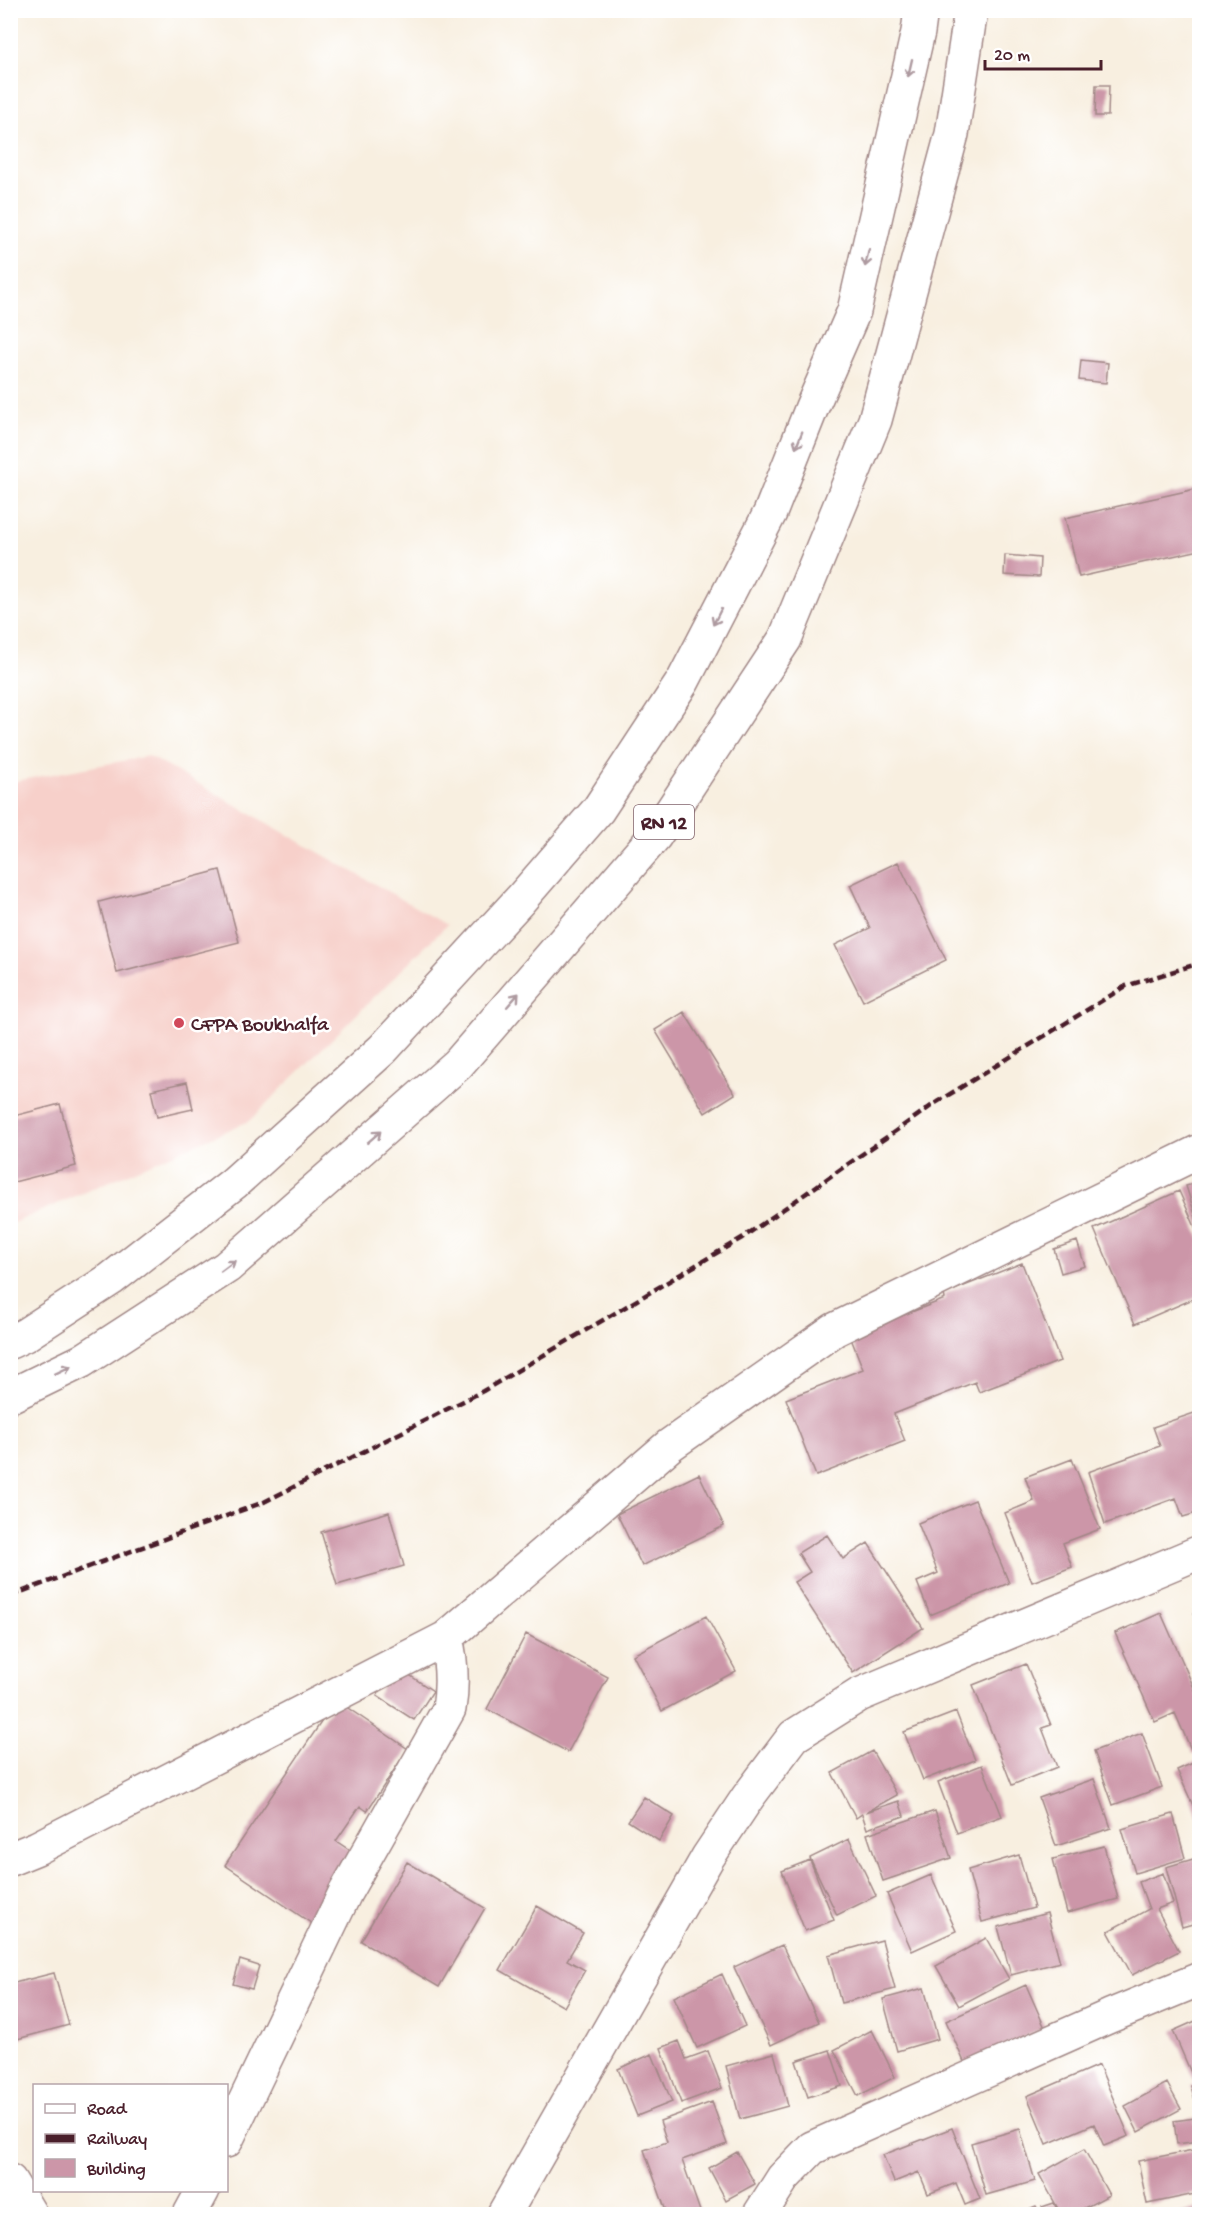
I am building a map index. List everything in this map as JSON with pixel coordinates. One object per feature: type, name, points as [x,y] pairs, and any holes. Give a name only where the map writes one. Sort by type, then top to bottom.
[{"type":"main road","name":"RN 12","points":[[10,1342],[25,1335],[111,1279],[234,1184],[374,1057],[520,900],[598,810],[683,681],[770,513],[812,406],[854,311],[918,32],[921,10]]},
{"type":"main road","name":"RN 12","points":[[10,1396],[82,1360],[227,1267],[458,1064],[655,836],[785,639],[875,420],[952,134],[971,10]]},
{"type":"main road","points":[[10,1859],[37,1848],[446,1638],[670,1445],[834,1330],[1200,1151]]},
{"type":"main road","points":[[504,2214],[708,1857],[748,1797],[794,1736],[859,1695],[1200,1552]]},
{"type":"main road","points":[[228,2137],[345,1893],[449,1709],[452,1670],[446,1638]]},
{"type":"main road","points":[[760,2214],[783,2178],[812,2148],[1110,2016],[1200,1979]]},
{"type":"main road","points":[[10,2181],[30,2214]]},
{"type":"main road","points":[[190,2214],[202,2192]]},
{"type":"shaded area","name":"CFPA Boukhalfa","points":[[149,756],[447,925],[249,1121],[11,1224],[11,782]]},
{"type":"building","points":[[1096,85],[1109,85],[1108,116],[1095,116]]},
{"type":"building","points":[[1081,360],[1108,363],[1106,383],[1079,380]]},
{"type":"building","points":[[1200,488],[1200,550],[1079,577],[1065,518]]},
{"type":"building","points":[[1005,555],[1040,558],[1039,577],[1004,575]]},
{"type":"building","points":[[898,862],[946,960],[863,1001],[835,945],[870,928],[850,885]]},
{"type":"building","points":[[220,870],[239,942],[117,973],[99,902]]},
{"type":"building","points":[[684,1012],[735,1094],[705,1113],[655,1030]]},
{"type":"building","points":[[187,1082],[193,1109],[157,1117],[151,1090]]},
{"type":"building","points":[[60,1104],[76,1166],[10,1183],[10,1117]]},
{"type":"building","points":[[1200,1182],[1200,1227],[1199,1227],[1186,1186]]},
{"type":"building","points":[[1179,1191],[1200,1238],[1200,1296],[1135,1324],[1094,1229]]},
{"type":"building","points":[[1077,1241],[1085,1266],[1061,1273],[1054,1249]]},
{"type":"building","points":[[1022,1263],[1060,1361],[979,1392],[975,1382],[894,1414],[905,1441],[816,1476],[786,1399],[863,1369],[850,1336],[945,1299],[944,1294]]},
{"type":"building","points":[[1200,1411],[1200,1512],[1183,1517],[1176,1498],[1105,1524],[1088,1472],[1160,1446],[1153,1427]]},
{"type":"building","points":[[1072,1459],[1100,1529],[1063,1543],[1072,1567],[1032,1582],[1005,1513],[1034,1501],[1025,1477]]},
{"type":"building","points":[[699,1474],[724,1526],[642,1566],[617,1514]]},
{"type":"building","points":[[975,1500],[1009,1583],[930,1615],[917,1582],[938,1573],[918,1523]]},
{"type":"building","points":[[389,1512],[404,1566],[337,1585],[321,1532]]},
{"type":"building","points":[[827,1535],[843,1559],[868,1543],[923,1628],[853,1673],[794,1582],[810,1572],[798,1553]]},
{"type":"building","points":[[1200,1611],[1200,1627],[1199,1627],[1194,1614]]},
{"type":"building","points":[[1161,1613],[1198,1697],[1200,1696],[1200,1751],[1193,1754],[1175,1713],[1155,1722],[1115,1633]]},
{"type":"building","points":[[706,1616],[736,1671],[662,1711],[633,1655]]},
{"type":"building","points":[[526,1634],[608,1677],[568,1752],[487,1709]]},
{"type":"building","points":[[1026,1664],[1051,1725],[1042,1728],[1057,1767],[1012,1785],[973,1685]]},
{"type":"building","points":[[396,1666],[433,1691],[414,1720],[377,1696]]},
{"type":"building","points":[[336,1700],[408,1749],[367,1811],[360,1806],[336,1841],[363,1859],[317,1927],[225,1865]]},
{"type":"building","points":[[956,1712],[975,1760],[923,1780],[904,1732]]},
{"type":"building","points":[[1142,1733],[1162,1787],[1113,1805],[1094,1751]]},
{"type":"building","points":[[872,1751],[897,1795],[866,1812],[899,1801],[904,1816],[867,1829],[862,1814],[856,1818],[832,1773]]},
{"type":"building","points":[[1200,1760],[1200,1821],[1177,1770]]},
{"type":"building","points":[[982,1765],[1002,1816],[957,1833],[938,1782]]},
{"type":"building","points":[[1094,1779],[1111,1828],[1056,1846],[1039,1798]]},
{"type":"building","points":[[644,1797],[674,1816],[659,1841],[628,1821]]},
{"type":"building","points":[[935,1811],[951,1858],[883,1881],[867,1834]]},
{"type":"building","points":[[1173,1814],[1185,1858],[1135,1873],[1122,1829]]},
{"type":"building","points":[[849,1839],[876,1896],[837,1915],[810,1858]]},
{"type":"building","points":[[1104,1846],[1118,1899],[1067,1913],[1053,1859]]},
{"type":"building","points":[[1019,1855],[1034,1908],[982,1922],[968,1870]]},
{"type":"building","points":[[1200,1857],[1200,1922],[1182,1927],[1166,1867]]},
{"type":"building","points":[[810,1860],[834,1920],[805,1931],[782,1871]]},
{"type":"building","points":[[407,1862],[485,1908],[439,1987],[361,1941]]},
{"type":"building","points":[[1163,1873],[1173,1903],[1157,1909],[1179,1951],[1132,1975],[1108,1931],[1149,1909],[1139,1882]]},
{"type":"building","points":[[931,1875],[956,1931],[912,1951],[887,1894]]},
{"type":"building","points":[[537,1906],[583,1933],[567,1960],[585,1970],[564,2007],[500,1970]]},
{"type":"building","points":[[1047,1913],[1060,1962],[1011,1975],[998,1927]]},
{"type":"building","points":[[986,1938],[1009,1979],[959,2006],[936,1966]]},
{"type":"building","points":[[882,1940],[895,1989],[841,2003],[828,1955]]},
{"type":"building","points":[[782,1945],[819,2022],[771,2045],[734,1967]]},
{"type":"building","points":[[240,1960],[259,1966],[252,1989],[233,1984]]},
{"type":"building","points":[[54,1973],[69,2025],[10,2041],[10,1984]]},
{"type":"building","points":[[722,1974],[745,2026],[697,2048],[674,1997]]},
{"type":"building","points":[[1026,1985],[1045,2028],[965,2064],[946,2021]]},
{"type":"building","points":[[924,1988],[938,2039],[897,2051],[883,1999]]},
{"type":"building","points":[[1200,2019],[1200,2081],[1195,2082],[1173,2031]]},
{"type":"building","points":[[872,2030],[895,2077],[858,2096],[834,2050]]},
{"type":"building","points":[[679,2041],[686,2059],[708,2051],[722,2088],[681,2103],[661,2048]]},
{"type":"building","points":[[830,2050],[842,2086],[808,2097],[796,2061]]},
{"type":"building","points":[[774,2053],[788,2106],[740,2119],[726,2066]]},
{"type":"building","points":[[652,2054],[672,2102],[637,2116],[618,2069]]},
{"type":"building","points":[[1099,2065],[1129,2136],[1104,2146],[1094,2124],[1047,2144],[1027,2096]]},
{"type":"building","points":[[1167,2083],[1181,2109],[1138,2132],[1125,2106]]},
{"type":"building","points":[[1200,2083],[1200,2113],[1199,2114],[1191,2086]]},
{"type":"building","points":[[712,2102],[727,2144],[682,2160],[701,2214],[667,2214],[644,2150],[667,2142],[660,2121]]},
{"type":"building","points":[[1195,2118],[1198,2141],[1177,2144],[1174,2121]]},
{"type":"building","points":[[952,2128],[980,2199],[965,2205],[956,2183],[928,2194],[919,2172],[894,2182],[883,2155]]},
{"type":"building","points":[[1020,2129],[1035,2181],[986,2195],[971,2143]]},
{"type":"building","points":[[1084,2149],[1109,2195],[1073,2214],[1061,2214],[1039,2174]]},
{"type":"building","points":[[1193,2150],[1200,2180],[1200,2193],[1147,2204],[1138,2161]]},
{"type":"building","points":[[737,2152],[755,2184],[726,2200],[709,2168]]},
{"type":"building","points":[[1054,2203],[1059,2214],[1045,2214],[1042,2207]]},
{"type":"building","points":[[1036,2207],[1040,2214],[1019,2214]]},
{"type":"building","points":[[940,2208],[943,2214],[926,2214]]},
{"type":"building","points":[[1198,2208],[1200,2214],[1178,2214]]},
{"type":"railway","points":[[10,1596],[264,1502],[483,1391],[742,1238],[937,1102],[1126,986],[1200,963]]},
{"type":"place","name":"CFPA Boukhalfa","points":[[179,1023]]}]
